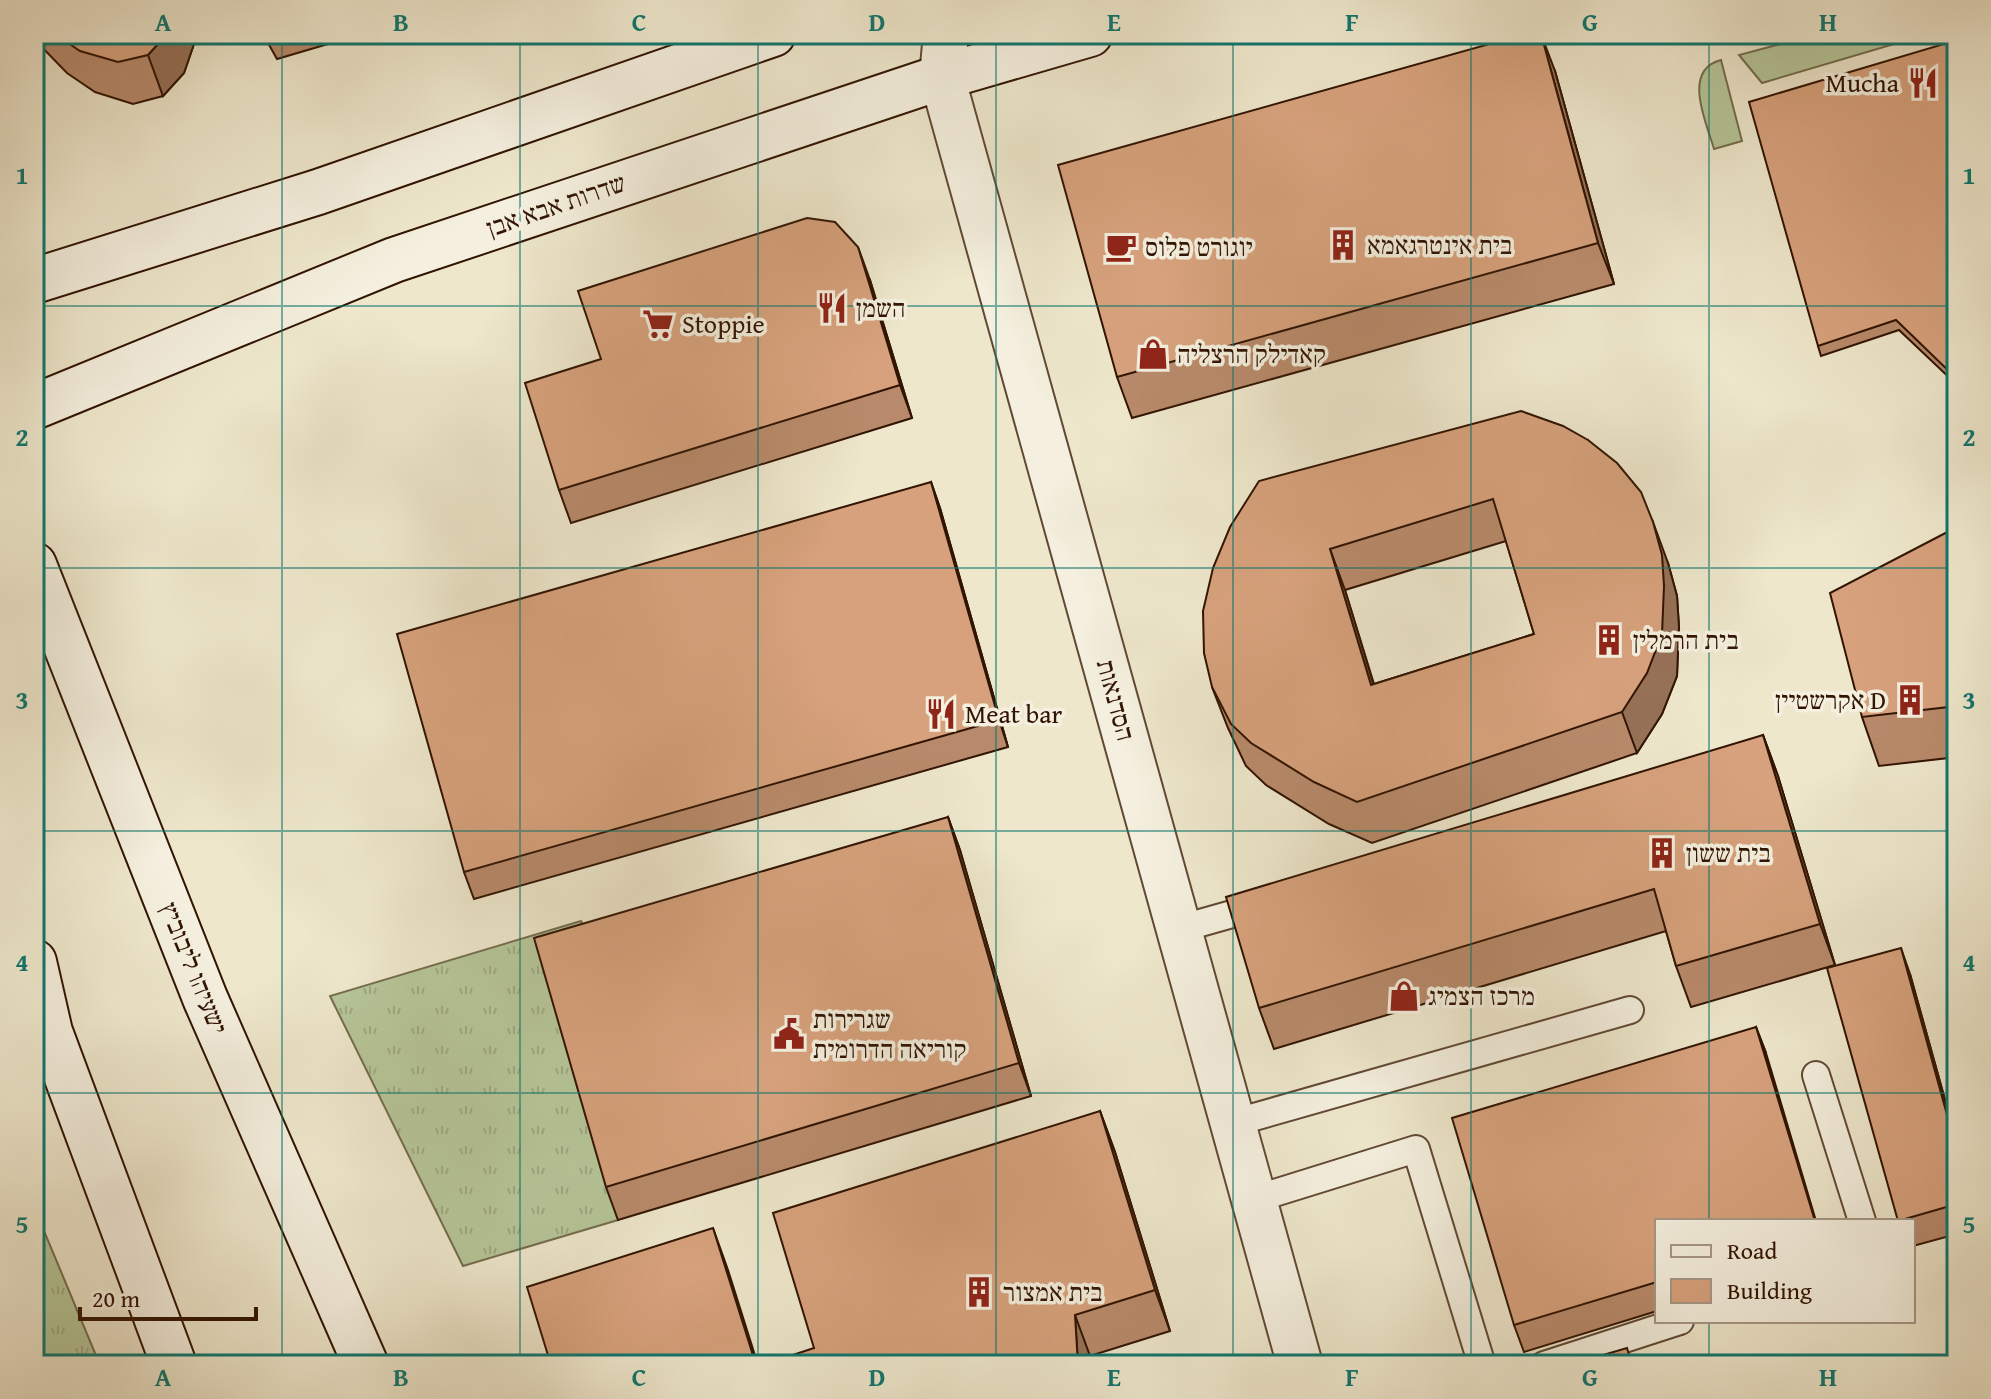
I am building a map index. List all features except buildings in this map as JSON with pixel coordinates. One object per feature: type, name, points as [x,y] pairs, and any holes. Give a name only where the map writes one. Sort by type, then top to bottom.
[{"type":"main road","points":[[34,281],[318,192],[773,34]]},
{"type":"main road","name":"הסדנאות","points":[[946,34],[942,77],[1300,1365]]},
{"type":"main road","name":"שדרות אבא אבן","points":[[34,407],[394,260],[942,77],[1090,34]]},
{"type":"main road","name":"ישעיהו ליבוביץ","points":[[34,565],[205,998],[366,1365]]},
{"type":"main road","points":[[34,962],[50,1032],[174,1365]]},
{"type":"lane","points":[[1179,929],[1281,900]]},
{"type":"lane","points":[[1233,1123],[1630,1010]]},
{"type":"lane","points":[[1816,1075],[1861,1219]]},
{"type":"lane","points":[[1255,1199],[1416,1149],[1482,1365]]},
{"type":"lane","points":[[1544,1365],[1674,1323]]},
{"type":"green space","points":[[1818,34],[1928,34],[1762,83],[1739,55]]},
{"type":"green space","points":[[1721,60],[1742,141],[1714,149],[1699,86],[1709,66]]},
{"type":"green space","points":[[581,921],[596,957],[546,972],[618,1220],[463,1266],[330,996]]},
{"type":"green space","points":[[34,1207],[100,1365],[34,1365]]},
{"type":"place","name":"Mucha","points":[[1923,83]]},
{"type":"place","name":"בית אינטרגאמא","points":[[1343,245]]},
{"type":"place","name":"יוגורט פלוס","points":[[1121,247]]},
{"type":"place","name":"השמן","points":[[832,308]]},
{"type":"place","name":"Stoppie","points":[[658,324]]},
{"type":"place","name":"קאדילק הרצליה","points":[[1153,354]]},
{"type":"place","name":"בית הרמלין","points":[[1609,640]]},
{"type":"place","name":"אקרשטיין D","points":[[1910,700]]},
{"type":"place","name":"Meat bar","points":[[941,714]]},
{"type":"place","name":"בית ששון","points":[[1662,853]]},
{"type":"place","name":"מרכז הצמיג","points":[[1404,996]]},
{"type":"place","name":"שגרירות קוריאה הדרומית","points":[[789,1034]]},
{"type":"place","name":"בית אמצור","points":[[979,1292]]}]
